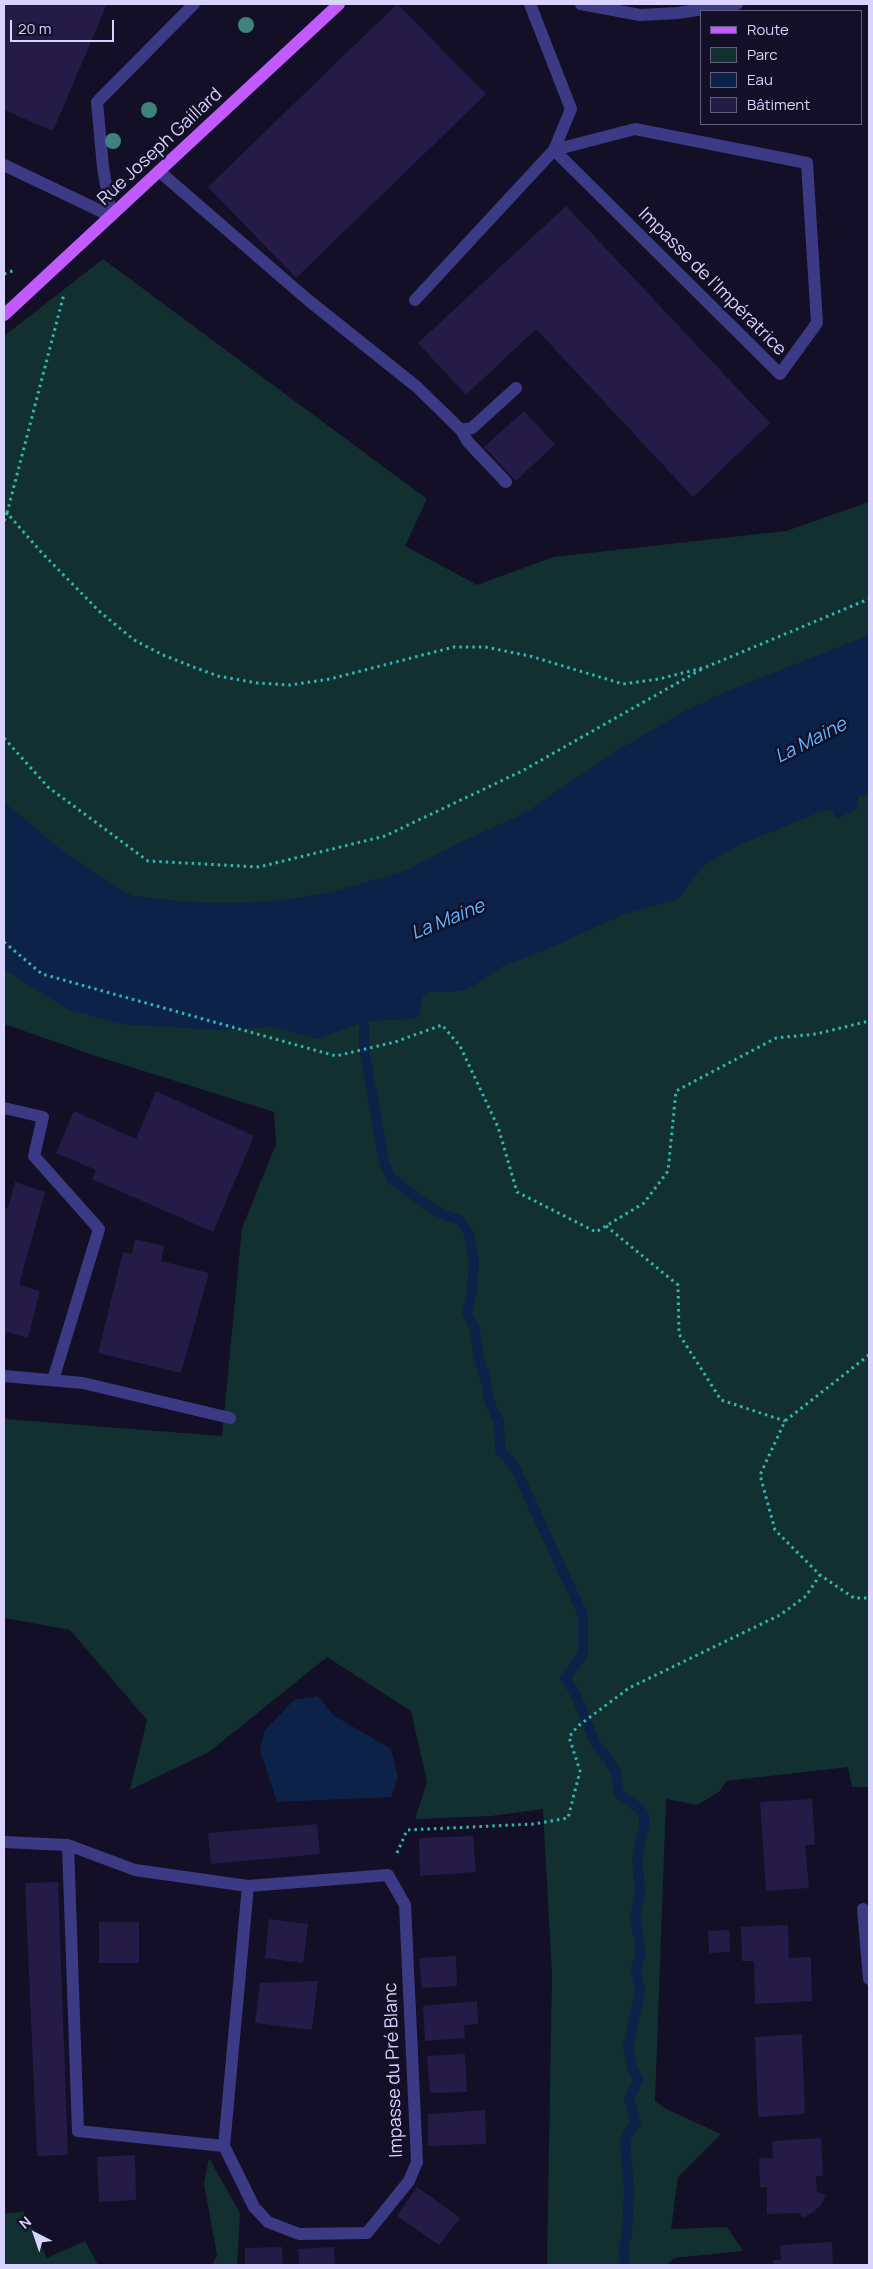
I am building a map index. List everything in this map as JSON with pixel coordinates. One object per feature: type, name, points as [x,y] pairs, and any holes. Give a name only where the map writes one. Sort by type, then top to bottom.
[{"type":"main road","name":"Rue Joseph Gaillard","points":[[4,315],[160,172],[337,4]]},
{"type":"street","points":[[111,216],[103,167],[96,102],[194,4]]},
{"type":"street","points":[[415,300],[554,150],[571,109],[530,4]]},
{"type":"street","points":[[581,4],[640,15],[677,13],[737,4]]},
{"type":"street","name":"Impasse de l'Impératrice","points":[[634,129],[807,163],[816,323],[780,374],[561,157],[554,150],[634,129]]},
{"type":"street","points":[[4,165],[111,216]]},
{"type":"street","points":[[160,172],[308,300],[417,387],[461,430],[468,442],[506,482]]},
{"type":"street","points":[[461,430],[472,428],[516,388]]},
{"type":"street","points":[[4,1108],[43,1117],[34,1156],[99,1229],[52,1380]]},
{"type":"street","points":[[4,1376],[83,1383],[230,1418]]},
{"type":"street","points":[[4,1842],[68,1845],[135,1870],[248,1886],[388,1875]]},
{"type":"street","points":[[68,1845],[78,2131],[224,2146],[248,1886]]},
{"type":"street","name":"Impasse du Pré Blanc","points":[[224,2146],[254,2207],[268,2222],[299,2234],[367,2233],[409,2181],[417,2162],[405,1905],[388,1875]]},
{"type":"street","points":[[863,1908],[869,1979]]},
{"type":"path","points":[[4,521],[75,250]]},
{"type":"path","points":[[7,513],[42,553],[99,611],[134,640],[163,655],[218,676],[257,683],[290,685],[330,680],[454,647],[486,647],[530,656],[623,684],[660,679],[706,667]]},
{"type":"path","points":[[4,738],[48,787],[148,861],[259,867],[385,836],[522,771],[706,667],[869,599]]},
{"type":"path","points":[[4,942],[42,974],[336,1056],[395,1042],[442,1025],[460,1046],[498,1127],[517,1192],[596,1232],[644,1203],[668,1171],[676,1092],[776,1038],[816,1034],[869,1021]]},
{"type":"path","points":[[606,1226],[678,1284],[679,1334],[721,1400],[785,1421]]},
{"type":"path","points":[[869,1355],[785,1421],[760,1474],[775,1530],[820,1575],[854,1598],[869,1598]]},
{"type":"path","points":[[388,1875],[407,1830],[534,1824],[568,1818],[580,1771],[569,1737],[578,1726],[629,1688],[780,1615],[806,1596],[820,1575]]},
{"type":"green space","points":[[103,259],[427,499],[405,546],[477,585],[553,557],[786,531],[869,502],[869,1787],[852,1787],[848,1767],[726,1781],[720,1791],[698,1805],[666,1799],[655,2101],[666,2109],[721,2134],[678,2177],[671,2229],[727,2227],[743,2251],[674,2258],[666,2265],[547,2265],[552,1975],[543,1809],[491,1816],[415,1819],[427,1782],[411,1711],[327,1657],[209,1752],[130,1790],[147,1720],[70,1630],[4,1618],[4,1419],[222,1436],[242,1228],[276,1144],[274,1112],[96,1056],[4,1024],[4,336]]},
{"type":"green space","points":[[209,2158],[240,2213],[237,2265],[212,2265],[217,2255],[204,2184]]},
{"type":"green space","points":[[24,2212],[47,2258],[85,2241],[98,2265],[4,2265],[4,2213]]},
{"type":"water","name":"La Maine","points":[[869,635],[869,793],[858,796],[857,809],[836,819],[832,810],[820,812],[734,847],[702,867],[682,895],[675,900],[624,914],[550,948],[503,966],[473,986],[460,991],[428,992],[423,996],[419,1015],[414,1019],[366,1021],[318,1039],[271,1027],[220,1030],[121,1024],[67,1009],[4,969],[4,802],[63,851],[133,896],[189,902],[237,903],[274,901],[328,893],[405,871],[461,842],[525,813],[613,753],[683,712],[725,692]]},
{"type":"water","points":[[318,1696],[333,1715],[391,1749],[398,1777],[391,1797],[277,1802],[260,1750],[264,1731],[294,1700]]},
{"type":"building","points":[[4,4],[107,4],[53,131],[4,110]]},
{"type":"building","points":[[397,4],[486,94],[296,278],[208,187]]},
{"type":"building","points":[[566,206],[770,423],[693,497],[536,329],[466,395],[418,343]]},
{"type":"building","points":[[524,411],[555,444],[516,481],[484,447]]},
{"type":"building","points":[[156,1091],[254,1136],[213,1232],[92,1179],[96,1170],[56,1153],[74,1111],[136,1139]]},
{"type":"building","points":[[15,1182],[45,1192],[19,1285],[40,1291],[28,1338],[4,1331],[4,1207],[8,1208]]},
{"type":"building","points":[[135,1239],[164,1246],[161,1261],[209,1273],[181,1373],[98,1353],[123,1252],[132,1254]]},
{"type":"building","points":[[812,1799],[815,1845],[805,1845],[809,1888],[766,1891],[760,1802]]},
{"type":"building","points":[[317,1824],[320,1854],[211,1864],[208,1833]]},
{"type":"building","points":[[473,1836],[476,1872],[420,1876],[419,1838]]},
{"type":"building","points":[[58,1882],[68,2155],[37,2156],[25,1883]]},
{"type":"building","points":[[269,1919],[308,1924],[303,1963],[265,1958]]},
{"type":"building","points":[[99,1922],[139,1922],[139,1963],[99,1963]]},
{"type":"building","points":[[788,1925],[789,1958],[811,1957],[812,2001],[755,2004],[754,1961],[742,1961],[741,1927]]},
{"type":"building","points":[[729,1930],[730,1952],[709,1953],[708,1931]]},
{"type":"building","points":[[456,1956],[457,1986],[422,1988],[419,1958]]},
{"type":"building","points":[[318,1981],[312,2030],[255,2023],[260,1983]]},
{"type":"building","points":[[477,2001],[478,2024],[464,2025],[465,2038],[425,2041],[423,2006]]},
{"type":"building","points":[[802,2034],[805,2114],[758,2117],[755,2037]]},
{"type":"building","points":[[465,2054],[467,2092],[430,2093],[427,2056]]},
{"type":"building","points":[[485,2110],[486,2144],[428,2146],[428,2114]]},
{"type":"building","points":[[821,2138],[823,2176],[816,2176],[817,2192],[826,2196],[821,2205],[812,2213],[802,2218],[800,2213],[767,2214],[767,2187],[760,2187],[759,2158],[773,2158],[772,2141]]},
{"type":"building","points":[[135,2155],[136,2200],[99,2202],[97,2157]]},
{"type":"building","points":[[417,2187],[460,2218],[439,2245],[397,2216]]},
{"type":"building","points":[[832,2242],[833,2265],[773,2265],[773,2260],[781,2260],[780,2245]]},
{"type":"building","points":[[282,2247],[283,2265],[245,2265],[245,2248]]},
{"type":"building","points":[[334,2247],[335,2265],[299,2265],[298,2249]]},
{"type":"waterway","points":[[360,1010],[364,1022],[364,1049],[384,1162],[391,1178],[424,1203],[444,1215],[460,1220],[469,1233],[474,1261],[472,1290],[467,1314],[475,1329],[478,1354],[486,1381],[489,1401],[499,1422],[500,1450],[514,1465],[583,1615],[583,1654],[565,1678],[575,1693],[596,1745],[609,1760],[616,1773],[619,1794],[639,1808],[644,1815],[644,1825],[637,1858],[640,1892],[635,1917],[641,1951],[636,1969],[640,1991],[628,2047],[632,2068],[638,2079],[629,2100],[636,2123],[628,2133],[625,2142],[629,2189],[627,2234],[623,2252],[626,2265]]}]
